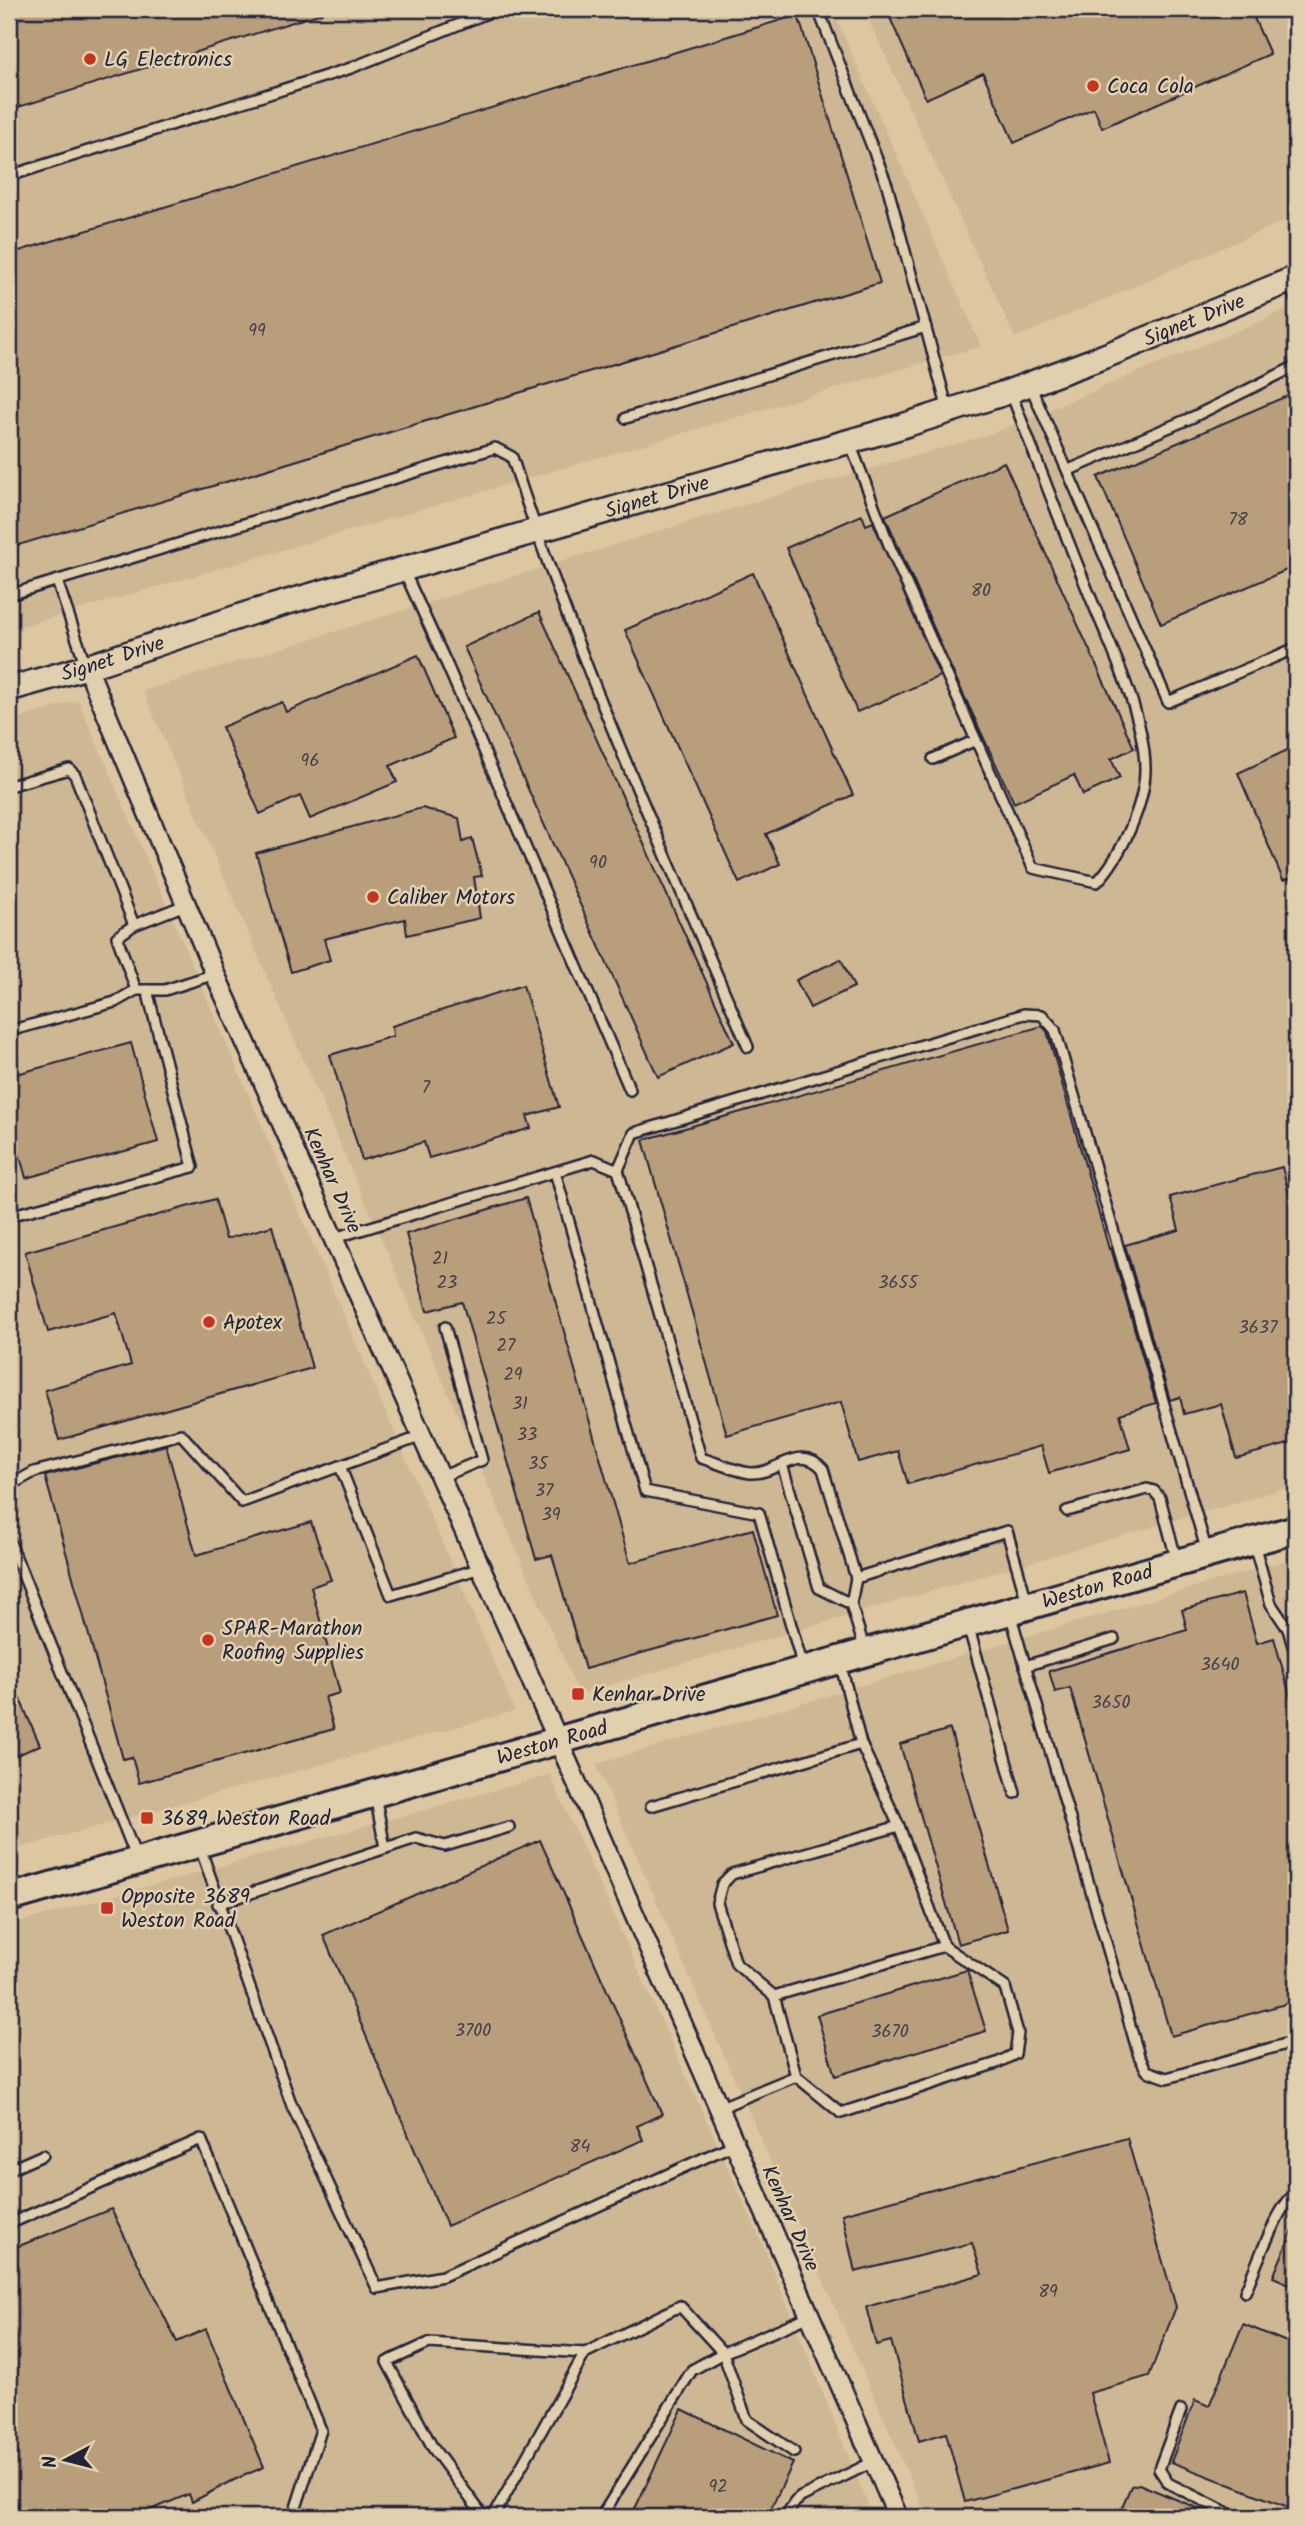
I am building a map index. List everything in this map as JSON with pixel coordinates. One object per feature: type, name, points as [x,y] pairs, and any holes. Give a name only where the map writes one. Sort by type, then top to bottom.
[{"type":"main road","name":"Weston Road","points":[[9,1898],[1296,1529]]},
{"type":"street","name":"Signet Drive","points":[[9,689],[87,667],[253,612],[849,441],[1020,388],[1293,287]]},
{"type":"street","name":"Kenhar Drive","points":[[87,667],[215,974],[481,1567],[898,2517]]},
{"type":"lane","points":[[9,176],[351,68],[497,9]]},
{"type":"lane","points":[[818,9],[887,185],[948,410]]},
{"type":"lane","points":[[626,418],[926,327]]},
{"type":"lane","points":[[1069,470],[1193,417],[1296,366]]},
{"type":"lane","points":[[1020,388],[1069,470],[1168,702],[1296,648]]},
{"type":"lane","points":[[849,441],[889,545],[1033,868],[1097,882],[1110,869],[1144,788],[1145,765],[1141,739],[1124,682],[1020,388]]},
{"type":"lane","points":[[9,595],[495,448],[512,457],[536,531],[587,668],[748,1047]]},
{"type":"lane","points":[[403,569],[449,667],[630,1090]]},
{"type":"lane","points":[[57,580],[87,667]]},
{"type":"lane","points":[[933,759],[976,740]]},
{"type":"lane","points":[[9,786],[69,769],[75,775],[134,925]]},
{"type":"lane","points":[[136,990],[117,937],[134,925],[186,905]]},
{"type":"lane","points":[[9,1031],[115,1002],[136,990],[164,990],[215,974]]},
{"type":"lane","points":[[9,1216],[193,1167],[147,990]]},
{"type":"lane","points":[[865,1653],[851,1604],[856,1578],[823,1469],[815,1460],[805,1457],[751,1473],[701,1458],[618,1170],[635,1133],[1024,1014],[1042,1016],[1055,1030],[1208,1555]]},
{"type":"lane","points":[[334,1238],[594,1160],[618,1170]]},
{"type":"lane","points":[[555,1172],[645,1491],[759,1513],[804,1670]]},
{"type":"lane","points":[[441,1477],[482,1460],[444,1327]]},
{"type":"lane","points":[[9,1486],[34,1472],[181,1434],[242,1502],[422,1436]]},
{"type":"lane","points":[[782,1464],[820,1588],[851,1604]]},
{"type":"lane","points":[[340,1466],[391,1595],[481,1567]]},
{"type":"lane","points":[[1067,1511],[1147,1489],[1154,1491],[1160,1498],[1178,1563]]},
{"type":"lane","points":[[856,1578],[1007,1531],[1025,1666],[1139,2056],[1147,2071],[1167,2078],[1296,2041]]},
{"type":"lane","points":[[9,1540],[138,1861]]},
{"type":"lane","points":[[1254,1541],[1271,1604],[1288,1629],[1296,1656]]},
{"type":"lane","points":[[968,1623],[1015,1793]]},
{"type":"lane","points":[[1025,1666],[1114,1639]]},
{"type":"lane","points":[[839,1660],[861,1744],[899,1826],[944,1946],[1005,1987],[1018,2033],[1015,2054],[997,2063],[841,2113],[796,2076],[774,1996],[736,1964],[717,1903],[722,1884],[732,1874],[899,1826]]},
{"type":"lane","points":[[651,1806],[861,1744]]},
{"type":"lane","points":[[374,1793],[385,1848]]},
{"type":"lane","points":[[218,1904],[416,1838],[444,1846],[509,1827]]},
{"type":"lane","points":[[198,1844],[292,2106],[377,2288],[443,2276],[735,2144]]},
{"type":"lane","points":[[774,1996],[944,1946]]},
{"type":"lane","points":[[719,2108],[796,2076]]},
{"type":"lane","points":[[9,2224],[201,2139],[321,2430],[293,2517]]},
{"type":"lane","points":[[9,2170],[43,2155]]},
{"type":"lane","points":[[1245,2292],[1281,2210],[1289,2197],[1296,2194]]},
{"type":"lane","points":[[484,2517],[433,2448],[387,2362],[429,2343],[585,2353],[680,2306],[723,2353],[747,2420],[794,2452]]},
{"type":"lane","points":[[601,2517],[692,2370],[723,2353],[810,2316]]},
{"type":"lane","points":[[493,2517],[585,2353]]},
{"type":"lane","points":[[1181,2410],[1159,2469],[1168,2483],[1223,2515],[1236,2517]]},
{"type":"lane","points":[[785,2517],[801,2497],[873,2462]]},
{"type":"shaded area","points":[[9,9],[832,9],[981,346],[9,630]]},
{"type":"shaded area","points":[[864,9],[1296,9],[1296,216],[1015,338]]},
{"type":"shaded area","points":[[1296,306],[1296,1485],[579,1694],[143,691],[737,507],[991,434]]},
{"type":"shaded area","points":[[78,700],[515,1711],[9,1851],[9,722]]},
{"type":"shaded area","points":[[1296,1557],[1296,2517],[927,2517],[596,1764]]},
{"type":"shaded area","points":[[550,1775],[763,2245],[873,2517],[9,2517],[9,1925]]},
{"type":"building","name":"LG Electronics","points":[[9,9],[322,9],[322,13],[9,110]]},
{"type":"building","name":"Coca Cola","points":[[886,9],[1250,9],[1270,54],[1102,128],[1094,108],[1014,143],[983,73],[926,99]]},
{"type":"building","points":[[798,15],[880,283],[9,548],[9,254]]},
{"type":"building","points":[[1296,392],[1296,566],[1161,624],[1098,477]]},
{"type":"building","points":[[1004,462],[1134,748],[1111,759],[1120,778],[1083,795],[1074,775],[1014,803],[885,516]]},
{"type":"building","points":[[862,515],[866,525],[873,522],[940,676],[857,712],[786,548]]},
{"type":"building","points":[[753,573],[853,795],[766,834],[780,864],[739,883],[625,630]]},
{"type":"building","points":[[539,612],[734,1043],[658,1077],[464,647]]},
{"type":"building","points":[[418,655],[454,738],[390,766],[397,782],[310,819],[300,796],[260,814],[222,727],[282,702],[286,712]]},
{"type":"building","points":[[1296,746],[1296,877],[1283,880],[1238,773]]},
{"type":"building","name":"Caliber Motors","points":[[422,808],[459,818],[463,842],[472,838],[482,876],[474,877],[480,918],[407,935],[405,919],[324,939],[330,960],[291,972],[256,853]]},
{"type":"building","points":[[841,959],[854,987],[810,1008],[796,980]]},
{"type":"building","points":[[523,985],[559,1107],[527,1116],[531,1128],[429,1158],[424,1142],[362,1160],[330,1055],[393,1036],[392,1026]]},
{"type":"building","points":[[1042,1026],[1047,1031],[1156,1403],[1120,1414],[1130,1449],[1049,1473],[1041,1446],[908,1484],[898,1451],[858,1462],[841,1402],[727,1435],[643,1140]]},
{"type":"building","points":[[131,1043],[158,1142],[26,1178],[9,1116],[9,1076]]},
{"type":"building","points":[[1282,1167],[1296,1221],[1296,1442],[1236,1458],[1221,1404],[1184,1414],[1180,1397],[1170,1400],[1125,1245],[1179,1230],[1170,1197]]},
{"type":"building","points":[[526,1198],[630,1563],[753,1529],[777,1615],[585,1669],[552,1555],[536,1559],[462,1302],[427,1311],[406,1234]]},
{"type":"building","name":"Apotex","points":[[215,1199],[226,1239],[272,1226],[312,1368],[59,1440],[45,1390],[131,1365],[116,1313],[48,1332],[25,1252]]},
{"type":"building","name":"SPAR-Marathon Roofing Supplies","points":[[166,1445],[196,1555],[311,1522],[331,1580],[311,1587],[340,1693],[325,1697],[334,1729],[139,1783],[132,1757],[123,1759],[45,1476]]},
{"type":"building","points":[[1243,1593],[1257,1643],[1274,1638],[1296,1717],[1296,2001],[1171,2036],[1070,1688],[1055,1692],[1049,1671],[1187,1630],[1182,1610]]},
{"type":"building","points":[[9,1674],[40,1745],[9,1759]]},
{"type":"building","points":[[950,1729],[1008,1930],[958,1944],[900,1744]]},
{"type":"building","points":[[540,1840],[662,2114],[637,2126],[643,2140],[447,2226],[323,1935]]},
{"type":"building","points":[[967,1970],[986,2031],[835,2076],[817,2015]]},
{"type":"building","points":[[1127,2138],[1176,2307],[1149,2376],[1090,2393],[1109,2463],[965,2502],[946,2433],[919,2441],[891,2341],[876,2345],[866,2307],[982,2274],[972,2243],[855,2272],[842,2214]]},
{"type":"building","points":[[111,2209],[177,2342],[206,2329],[264,2467],[192,2502],[189,2494],[134,2517],[9,2517],[9,2250]]},
{"type":"building","points":[[1296,2222],[1296,2287],[1273,2277]]},
{"type":"building","points":[[1243,2324],[1296,2346],[1296,2510],[1171,2462],[1195,2400],[1209,2406]]},
{"type":"building","points":[[682,2409],[793,2463],[767,2517],[631,2517]]},
{"type":"building","points":[[1139,2484],[1219,2517],[1141,2517],[1121,2509],[1131,2486]]},
{"type":"place","name":"LG Electronics","points":[[90,59]]},
{"type":"place","name":"Coca Cola","points":[[1093,86]]},
{"type":"place","name":"Caliber Motors","points":[[373,897]]},
{"type":"place","name":"Apotex","points":[[209,1322]]},
{"type":"place","name":"SPAR-Marathon Roofing Supplies","points":[[208,1640]]},
{"type":"place","name":"Kenhar Drive","points":[[578,1694]]},
{"type":"place","name":"3689 Weston Road","points":[[147,1818]]},
{"type":"place","name":"Opposite 3689 Weston Road","points":[[107,1908]]}]
